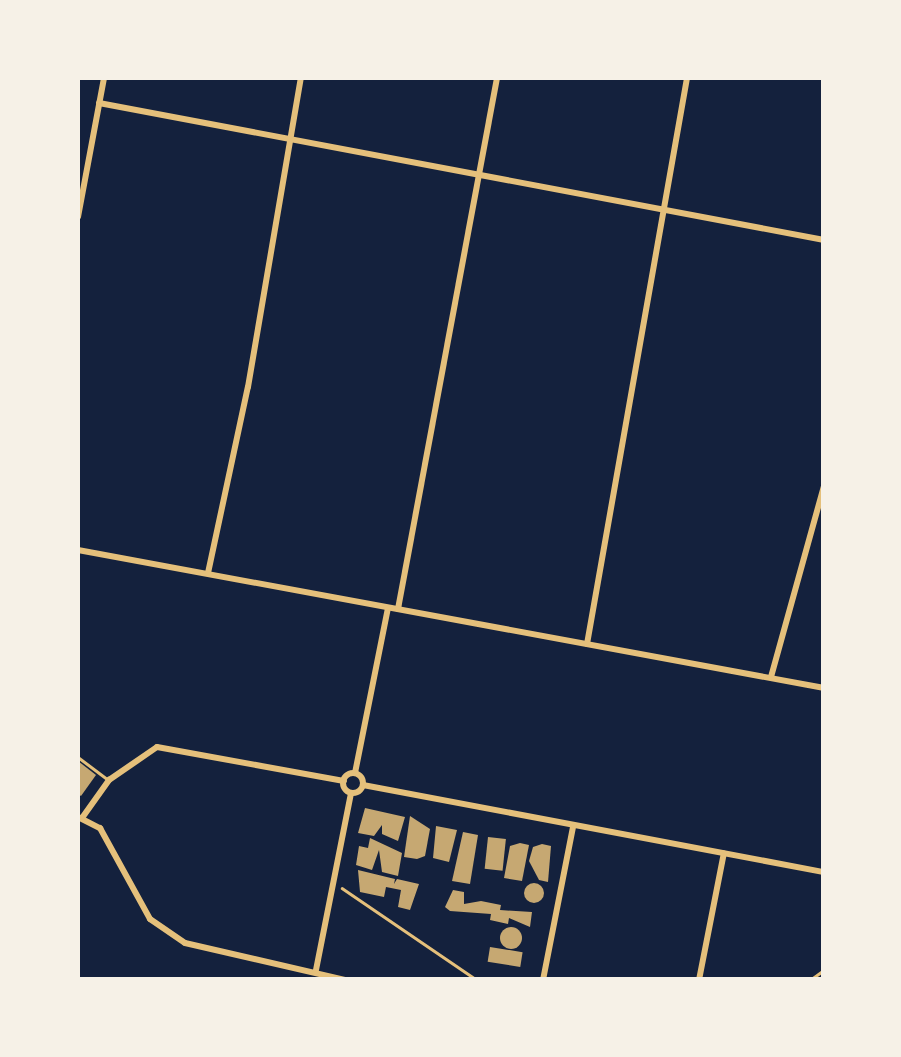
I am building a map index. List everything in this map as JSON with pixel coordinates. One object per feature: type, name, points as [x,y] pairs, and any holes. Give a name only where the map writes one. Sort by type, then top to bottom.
[{"type":"street","points":[[78,217],[104,78]]},
{"type":"street","points":[[208,574],[248,387],[301,78]]},
{"type":"street","points":[[345,980],[316,970],[185,943],[168,933],[150,919],[100,828],[80,818],[108,780],[157,747],[344,782],[355,774],[393,608],[497,78]]},
{"type":"street","points":[[587,644],[666,210],[686,78]]},
{"type":"street","points":[[99,103],[824,240]]},
{"type":"street","points":[[771,677],[824,486]]},
{"type":"street","points":[[78,550],[824,688]]},
{"type":"street","points":[[355,774],[363,785],[824,872]]},
{"type":"street","points":[[316,970],[351,793],[344,782]]},
{"type":"street","points":[[351,793],[363,785]]},
{"type":"street","points":[[543,980],[573,827]]},
{"type":"street","points":[[699,980],[724,854]]},
{"type":"lane","points":[[78,757],[108,780]]},
{"type":"path","points":[[334,884],[477,980]]},
{"type":"path","points":[[810,980],[824,970]]},
{"type":"building","points":[[78,761],[96,775],[81,796],[78,794]]},
{"type":"building","points":[[365,808],[405,817],[398,841],[382,834],[382,825],[374,836],[358,833]]},
{"type":"building","points":[[410,816],[430,829],[425,856],[417,859],[404,857]]},
{"type":"building","points":[[436,826],[457,830],[449,862],[433,858]]},
{"type":"building","points":[[463,832],[478,835],[470,884],[452,881]]},
{"type":"building","points":[[488,837],[506,839],[503,871],[485,869]]},
{"type":"building","points":[[370,838],[402,853],[398,876],[382,872],[379,850],[372,870],[356,865],[359,846],[368,848]]},
{"type":"building","points":[[529,845],[522,881],[504,878],[510,846]]},
{"type":"building","points":[[551,846],[548,882],[539,880],[529,861],[533,847]]},
{"type":"building","points":[[358,870],[395,879],[394,884],[397,879],[419,884],[410,910],[398,907],[401,890],[386,887],[384,897],[360,892]]},
{"type":"building","points":[[534,883],[544,893],[534,903],[524,893]]},
{"type":"building","points":[[453,890],[464,892],[464,904],[481,901],[501,905],[500,910],[532,912],[530,927],[509,918],[508,924],[490,920],[491,914],[450,911],[445,907]]},
{"type":"building","points":[[507,927],[515,927],[522,938],[515,949],[507,949],[500,942],[500,934]]},
{"type":"building","points":[[490,947],[523,952],[520,967],[488,962]]}]
